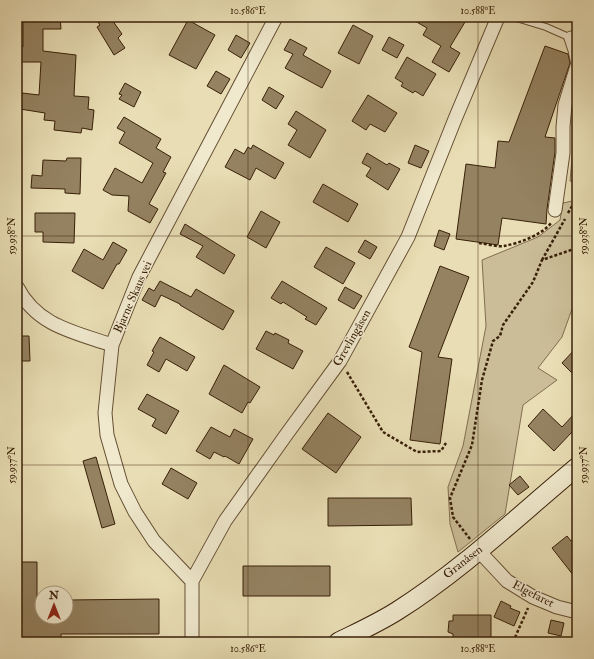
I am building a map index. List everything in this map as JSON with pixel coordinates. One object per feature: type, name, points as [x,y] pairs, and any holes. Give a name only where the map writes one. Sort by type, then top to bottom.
[{"type":"street","name":"Bjarne Skaus vei","points":[[192,580],[154,541],[135,512],[121,484],[107,434],[105,413],[112,345],[139,277],[276,17]]},
{"type":"street","name":"Grevlingåsen","points":[[192,642],[192,580],[226,521],[340,361],[408,237],[498,17]]},
{"type":"street","points":[[574,39],[577,60]]},
{"type":"street","points":[[556,210],[563,153],[565,105],[577,66]]},
{"type":"street","points":[[17,288],[22,298],[39,315],[58,326],[112,345]]},
{"type":"street","name":"Granåsen","points":[[338,642],[397,611],[451,572],[577,467]]},
{"type":"street","name":"Elgefaret","points":[[478,550],[507,581],[533,597],[557,607],[577,612]]},
{"type":"lane","points":[[513,17],[546,27],[574,39]]},
{"type":"path","points":[[478,550],[453,517],[450,498],[472,445],[482,380],[493,341],[500,336],[503,325],[533,282],[542,260],[577,198]]},
{"type":"path","points":[[479,243],[503,246],[523,240],[550,226],[556,218],[556,210]]},
{"type":"path","points":[[542,260],[577,248]]},
{"type":"path","points":[[340,361],[382,432],[417,452],[441,451],[446,444]]},
{"type":"path","points":[[513,642],[533,597]]},
{"type":"shaded area","points":[[577,103],[577,183],[570,181]]},
{"type":"shaded area","points":[[577,200],[577,295],[562,337],[538,368],[557,380],[523,405],[505,514],[458,552],[450,524],[448,487],[463,446],[486,326],[482,260],[538,237],[560,220],[563,203]]},
{"type":"building","points":[[32,17],[60,17],[61,29],[43,29],[43,51],[76,55],[74,96],[89,97],[88,109],[94,110],[92,130],[82,128],[81,133],[54,130],[55,121],[44,120],[45,113],[20,109],[22,93],[39,95],[41,62],[17,62],[17,47],[23,47],[23,20],[32,20]]},
{"type":"building","points":[[94,17],[110,17],[122,34],[118,38],[125,48],[114,55],[97,27],[100,25]]},
{"type":"building","points":[[408,17],[468,17],[450,47],[460,53],[449,72],[432,62],[441,46],[423,35],[427,28]]},
{"type":"building","points":[[188,20],[215,35],[196,69],[169,55]]},
{"type":"building","points":[[353,25],[373,36],[359,64],[338,53]]},
{"type":"building","points":[[236,35],[250,43],[241,58],[228,50]]},
{"type":"building","points":[[389,37],[404,45],[397,58],[382,50]]},
{"type":"building","points":[[290,39],[307,48],[303,55],[331,71],[322,88],[285,68],[293,54],[284,50]]},
{"type":"building","points":[[545,46],[568,54],[570,63],[545,137],[555,138],[555,152],[546,224],[502,218],[498,245],[456,239],[466,164],[495,168],[498,141],[509,142]]},
{"type":"building","points":[[407,57],[436,74],[423,96],[415,91],[413,93],[401,86],[403,83],[395,78]]},
{"type":"building","points":[[216,71],[230,79],[221,94],[207,86]]},
{"type":"building","points":[[125,83],[141,92],[134,107],[119,99],[122,95],[119,94]]},
{"type":"building","points":[[269,87],[284,96],[276,109],[262,100]]},
{"type":"building","points":[[368,95],[397,113],[385,132],[370,124],[366,130],[352,121]]},
{"type":"building","points":[[296,111],[326,130],[310,158],[288,145],[297,130],[288,124]]},
{"type":"building","points":[[124,117],[161,139],[156,148],[171,157],[163,172],[166,173],[149,204],[158,209],[150,223],[128,211],[129,196],[112,195],[103,190],[115,168],[142,183],[153,163],[119,143],[125,132],[117,128]]},
{"type":"building","points":[[253,145],[284,163],[275,179],[256,168],[250,180],[225,167],[235,149],[244,154],[248,147],[251,149]]},
{"type":"building","points":[[415,145],[429,151],[421,168],[408,163]]},
{"type":"building","points":[[367,153],[387,165],[389,163],[400,169],[388,190],[366,176],[371,168],[362,163]]},
{"type":"building","points":[[67,158],[81,158],[80,194],[65,193],[65,189],[31,188],[32,175],[42,176],[43,160],[66,161]]},
{"type":"building","points":[[323,184],[358,204],[348,222],[313,202]]},
{"type":"building","points":[[261,211],[280,222],[266,248],[247,237]]},
{"type":"building","points":[[35,213],[75,213],[74,243],[43,242],[43,232],[35,232]]},
{"type":"building","points":[[185,224],[235,255],[224,274],[196,257],[203,246],[180,234]]},
{"type":"building","points":[[439,230],[450,234],[444,250],[434,246]]},
{"type":"building","points":[[365,240],[377,247],[370,259],[358,252]]},
{"type":"building","points":[[113,242],[127,250],[103,289],[72,271],[84,249],[103,260]]},
{"type":"building","points":[[326,247],[355,263],[343,284],[314,267]]},
{"type":"building","points":[[440,266],[469,277],[438,357],[452,359],[440,444],[410,440],[422,352],[409,347]]},
{"type":"building","points":[[160,281],[191,297],[196,289],[234,311],[223,330],[180,304],[161,295],[155,307],[142,300],[149,288],[154,291]]},
{"type":"building","points":[[282,281],[327,308],[316,325],[305,319],[307,317],[283,302],[281,304],[271,298]]},
{"type":"building","points":[[345,287],[362,296],[354,309],[338,300]]},
{"type":"building","points":[[266,331],[274,335],[275,333],[289,340],[288,343],[303,351],[293,369],[256,349]]},
{"type":"building","points":[[17,336],[29,336],[30,361],[17,361]]},
{"type":"building","points":[[160,337],[195,357],[187,371],[166,359],[159,372],[147,365],[154,352],[152,351]]},
{"type":"building","points":[[577,347],[577,378],[562,363]]},
{"type":"building","points":[[224,365],[260,387],[250,403],[248,402],[242,413],[209,394]]},
{"type":"building","points":[[147,394],[179,411],[166,434],[152,426],[156,419],[138,409]]},
{"type":"building","points":[[543,409],[562,427],[577,411],[577,437],[572,432],[554,451],[528,426]]},
{"type":"building","points":[[328,413],[361,437],[336,473],[302,449]]},
{"type":"building","points":[[211,427],[230,437],[234,429],[253,439],[239,464],[214,452],[210,459],[196,451]]},
{"type":"building","points":[[96,457],[115,524],[102,528],[83,461]]},
{"type":"building","points":[[171,468],[197,483],[188,499],[162,484]]},
{"type":"building","points":[[520,476],[529,487],[518,495],[509,485]]},
{"type":"building","points":[[328,498],[411,498],[412,525],[328,526]]},
{"type":"building","points":[[567,536],[571,541],[577,536],[577,580],[552,548]]},
{"type":"building","points":[[17,562],[37,562],[37,585],[34,585],[34,625],[74,625],[74,600],[159,599],[159,634],[61,634],[61,638],[34,638],[34,642],[17,642]]},
{"type":"building","points":[[243,566],[330,566],[330,596],[243,596]]},
{"type":"building","points":[[501,601],[511,606],[510,608],[520,612],[514,626],[494,617]]},
{"type":"building","points":[[453,615],[491,615],[491,642],[453,642],[453,634],[448,632],[449,621],[453,621]]},
{"type":"building","points":[[551,620],[564,623],[561,636],[548,633]]}]
